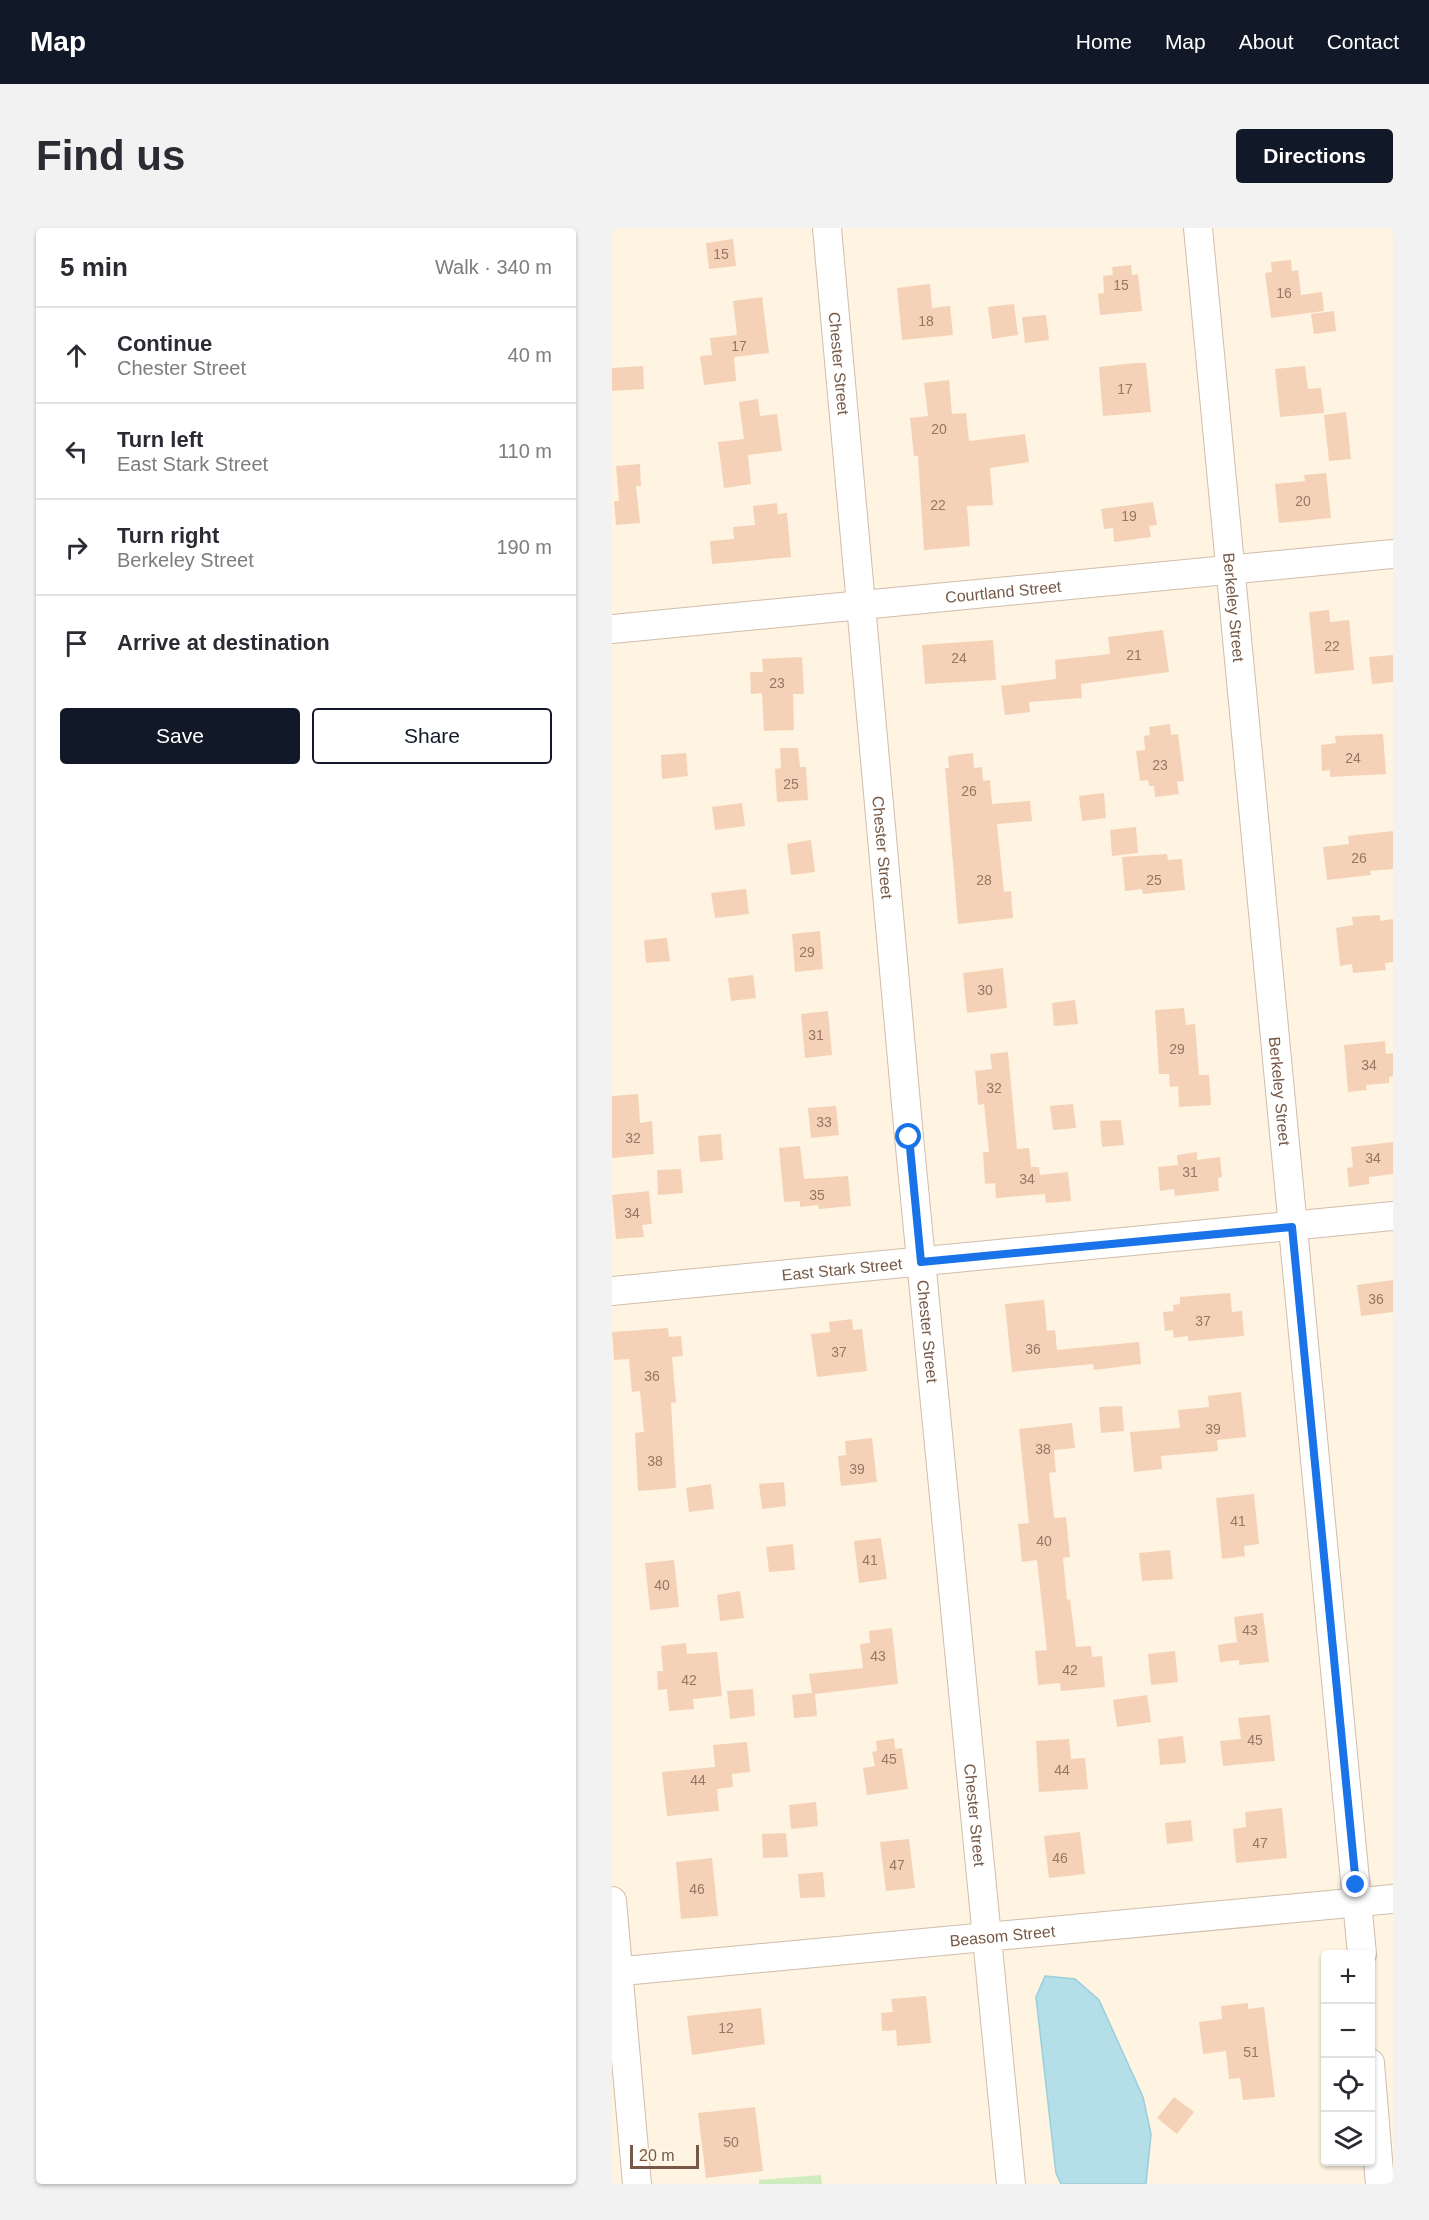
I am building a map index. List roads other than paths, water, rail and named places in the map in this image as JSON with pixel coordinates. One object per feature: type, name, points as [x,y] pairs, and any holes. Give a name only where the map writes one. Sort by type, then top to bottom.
[{"type":"street","name":"Chester Street","points":[[827,228],[921,1262],[1011,2184]]},
{"type":"street","name":"Berkeley Street","points":[[1198,228],[1362,1950]]},
{"type":"street","name":"Courtland Street","points":[[612,629],[1393,554]]},
{"type":"street","name":"East Stark Street","points":[[612,1291],[1393,1216]]},
{"type":"street","name":"Beasom Street","points":[[616,1972],[1393,1899]]},
{"type":"street","points":[[612,1901],[616,1972],[637,2184]]},
{"type":"street","points":[[1375,2112],[1380,2184]]},
{"type":"water","points":[[1045,1976],[1075,1979],[1099,2000],[1143,2097],[1151,2134],[1146,2184],[1061,2184],[1056,2173],[1036,1997]]}]
